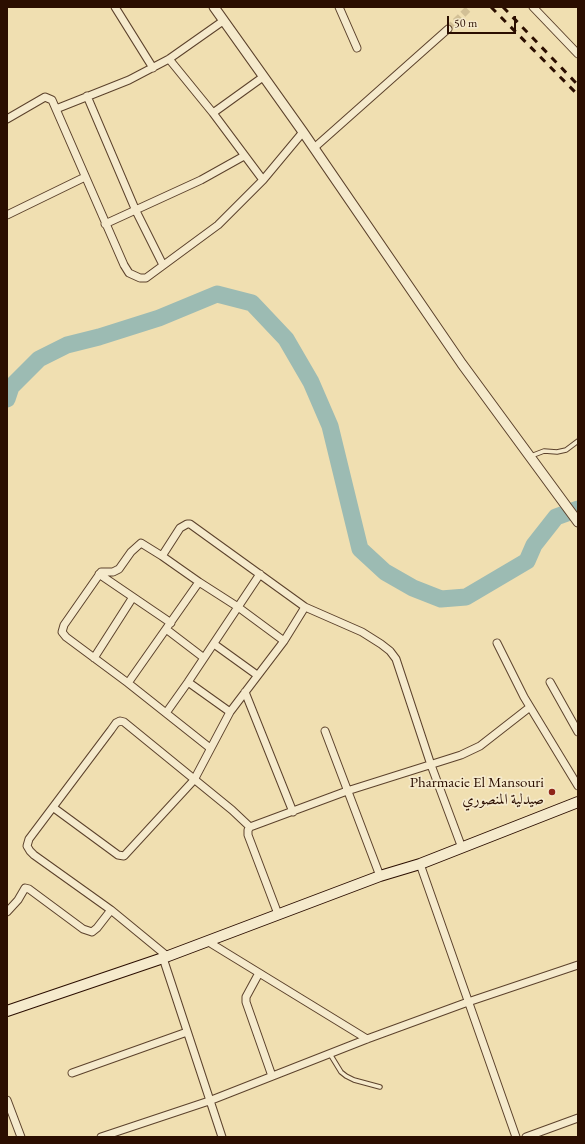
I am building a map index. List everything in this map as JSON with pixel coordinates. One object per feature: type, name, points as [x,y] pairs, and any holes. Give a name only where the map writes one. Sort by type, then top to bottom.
[{"type":"main road","points":[[7,1011],[165,957],[380,876],[420,864],[578,802]]},
{"type":"street","points":[[115,7],[153,68]]},
{"type":"street","points":[[214,7],[222,21],[303,132],[462,364],[578,522]]},
{"type":"street","points":[[339,7],[357,48]]},
{"type":"street","points":[[533,7],[578,54]]},
{"type":"street","points":[[56,109],[130,80],[153,68],[169,59],[222,21]]},
{"type":"street","points":[[314,148],[448,29]]},
{"type":"street","points":[[169,59],[213,113],[263,180]]},
{"type":"street","points":[[213,113],[263,77]]},
{"type":"street","points":[[87,96],[136,211],[163,265]]},
{"type":"street","points":[[7,119],[45,97],[52,100],[124,265],[129,273],[136,277],[146,278],[218,225],[263,180],[303,132]]},
{"type":"street","points":[[105,224],[201,180],[244,156]]},
{"type":"street","points":[[7,215],[85,177]]},
{"type":"street","points":[[162,556],[180,528],[190,524],[305,607],[362,632],[390,651],[396,659],[431,765],[462,848]]},
{"type":"street","points":[[210,748],[128,683],[66,637],[62,632],[67,619],[99,574],[104,571],[114,572],[119,569],[131,552],[139,544],[144,544],[238,607],[284,641]]},
{"type":"street","points":[[99,574],[170,623]]},
{"type":"street","points":[[166,713],[260,574]]},
{"type":"street","points":[[128,683],[199,582]]},
{"type":"street","points":[[94,658],[133,597]]},
{"type":"street","points":[[54,808],[108,846],[118,855],[124,856],[194,780],[230,712],[284,641],[305,607]]},
{"type":"street","points":[[166,629],[204,658]]},
{"type":"street","points":[[497,643],[530,707],[578,786]]},
{"type":"street","points":[[214,644],[257,675]]},
{"type":"street","points":[[188,682],[230,712]]},
{"type":"street","points":[[550,682],[578,732]]},
{"type":"street","points":[[245,692],[293,812]]},
{"type":"street","points":[[250,827],[347,791],[460,756],[480,746],[530,707]]},
{"type":"street","points":[[222,1137],[187,1032],[165,957],[111,910],[30,851],[27,846],[29,839],[54,808],[110,730],[120,721],[124,722],[232,810],[250,827]]},
{"type":"street","points":[[325,731],[380,876]]},
{"type":"street","points":[[250,827],[248,830],[248,835],[278,914]]},
{"type":"street","points":[[420,864],[516,1137]]},
{"type":"street","points":[[7,912],[18,900],[25,888],[29,889],[83,929],[92,932],[111,910]]},
{"type":"street","points":[[207,941],[367,1039]]},
{"type":"street","points":[[100,1137],[209,1101],[367,1039],[468,1002],[578,965]]},
{"type":"street","points":[[258,973],[246,997],[246,1002],[272,1076]]},
{"type":"street","points":[[72,1073],[187,1032]]},
{"type":"street","points":[[7,1100],[21,1137]]},
{"type":"street","points":[[526,1137],[578,1118]]},
{"type":"lane","points":[[530,457],[541,451],[557,452],[566,450],[578,441]]},
{"type":"lane","points":[[330,1054],[341,1072],[346,1076],[354,1080],[380,1087]]},
{"type":"waterway","points":[[7,399],[11,387],[39,359],[67,345],[99,337],[159,318],[217,294],[252,303],[286,339],[311,382],[330,426],[360,549],[385,572],[413,588],[441,599],[466,597],[527,561],[534,545],[556,517],[578,509]]},
{"type":"tunnel","points":[[448,29],[470,7]]},
{"type":"railway","points":[[491,7],[578,95]]},
{"type":"railway","points":[[503,7],[578,85]]},
{"type":"place","name":"Pharmacie El Mansouri صيدلية المنصوري","points":[[552,792]]}]
